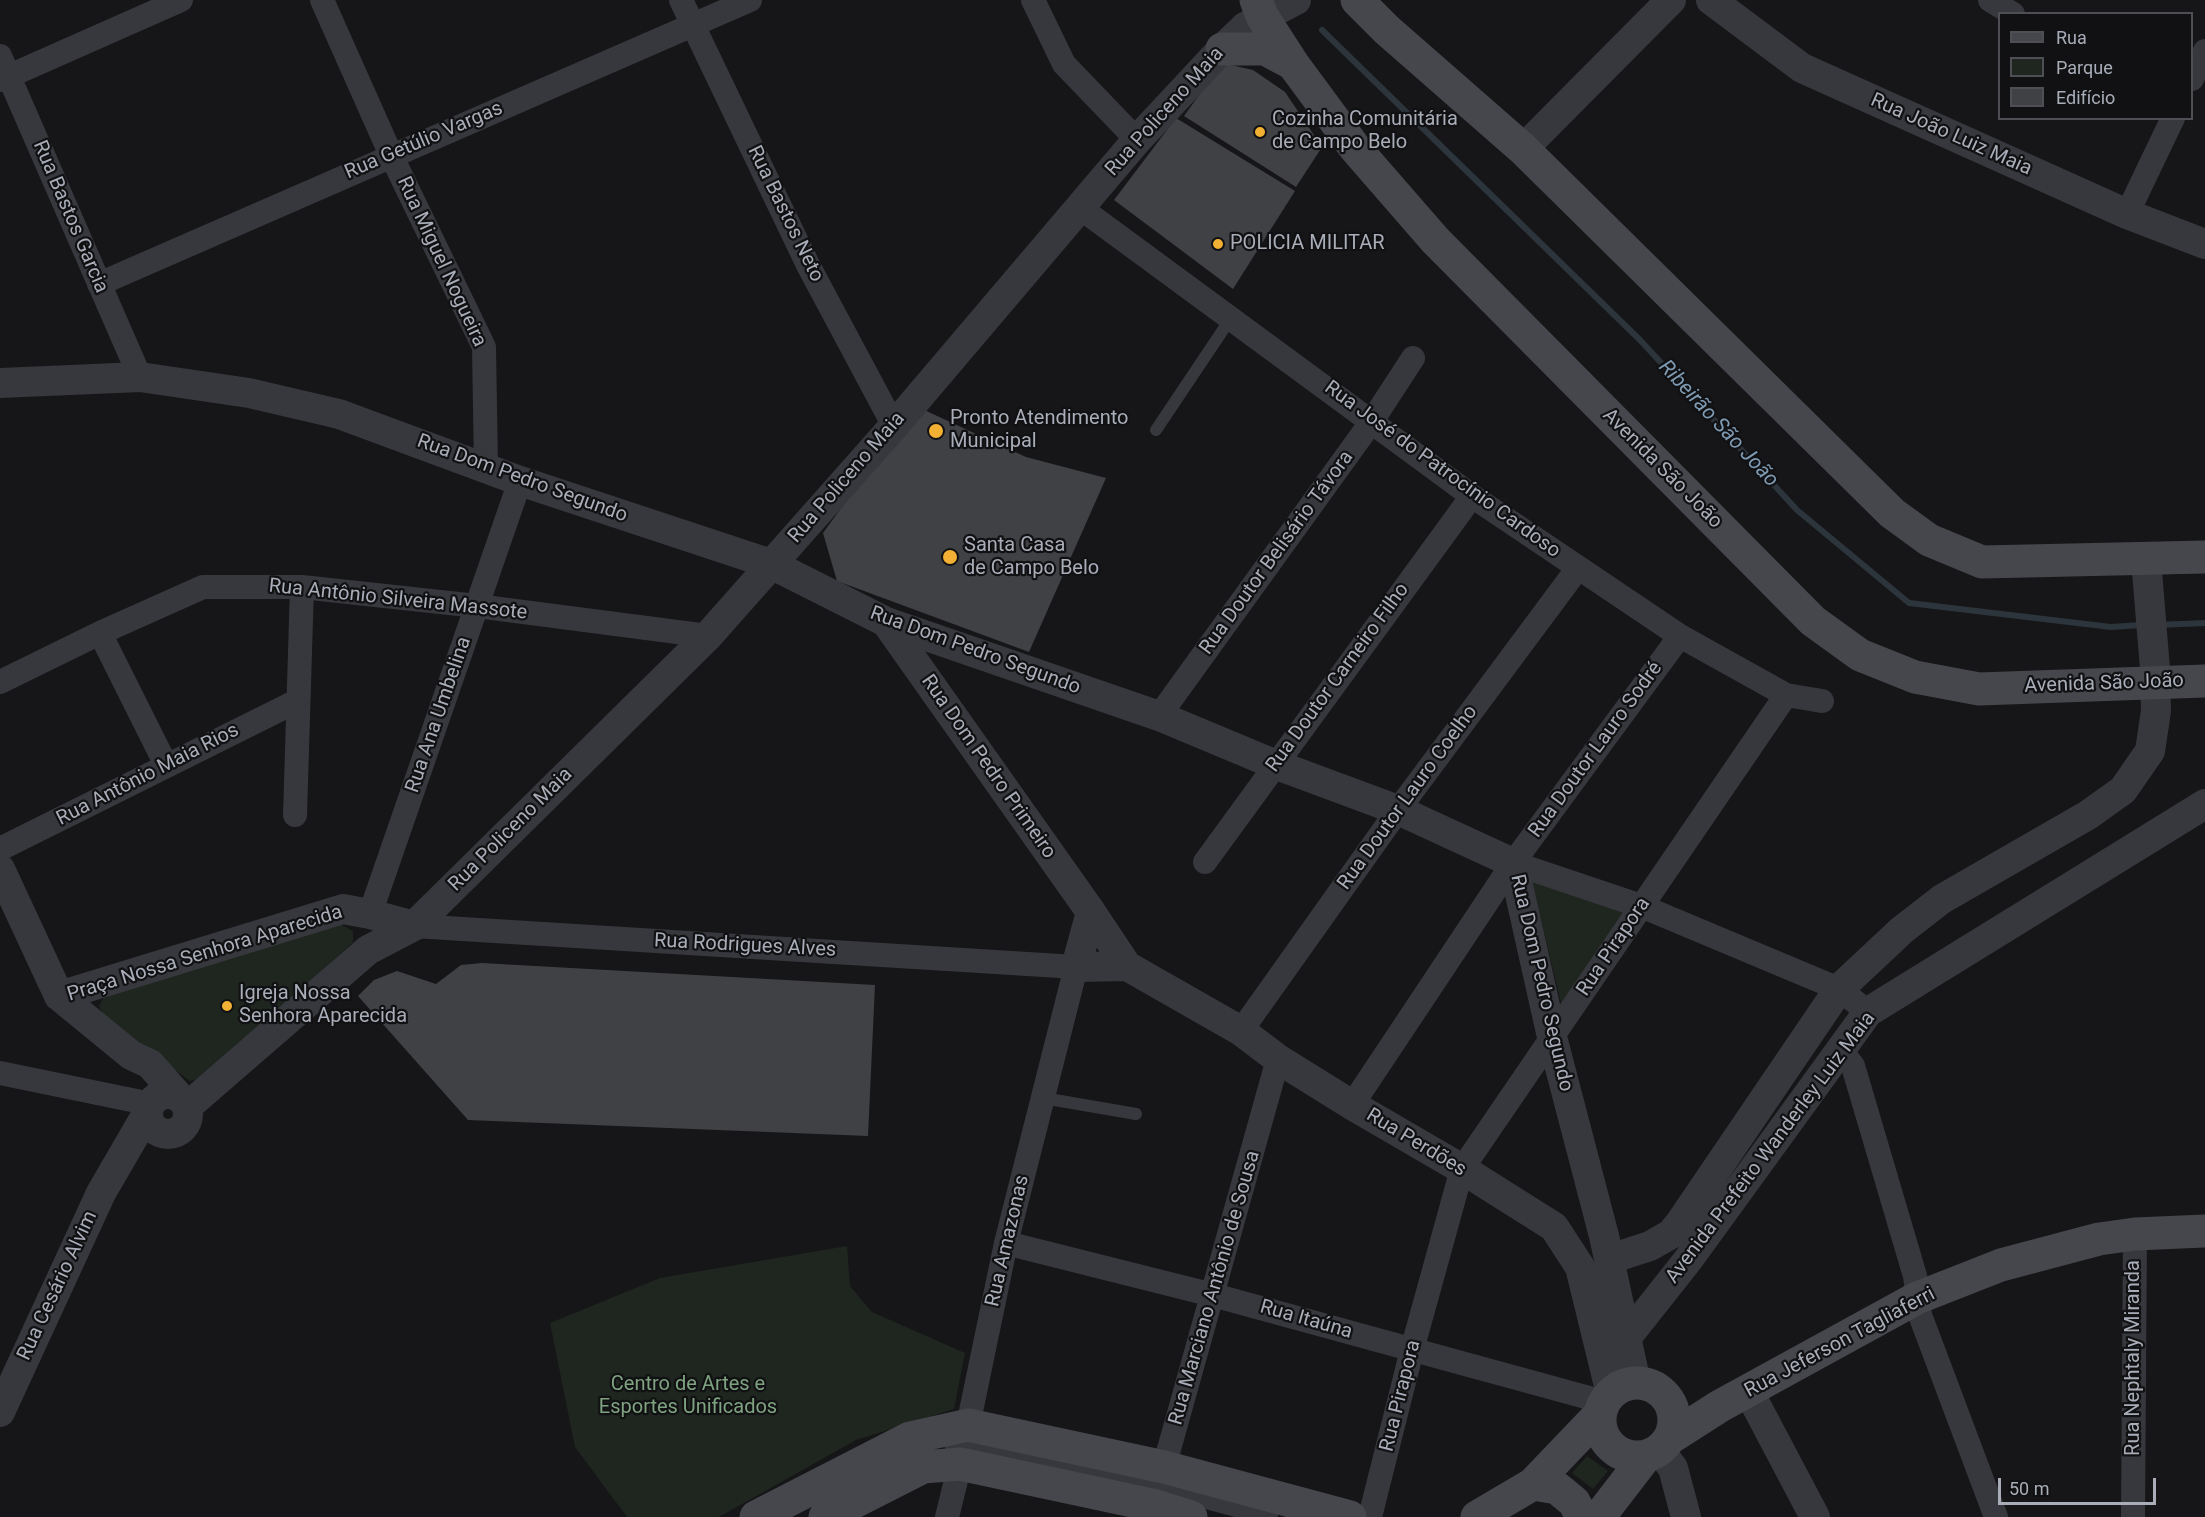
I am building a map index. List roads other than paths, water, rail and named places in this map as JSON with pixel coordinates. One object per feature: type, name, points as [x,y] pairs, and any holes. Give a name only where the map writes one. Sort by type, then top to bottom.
[{"type":"main road","points":[[1357,0],[1384,15],[1523,148],[1892,513],[1929,540],[1982,562],[2148,571],[2205,557]]},
{"type":"main road","name":"Avenida São João","points":[[1259,8],[1293,64],[1355,148],[1436,240],[1813,621],[1860,655],[1916,677],[1979,689],[2155,669],[2205,681]]},
{"type":"main road","points":[[1222,49],[1265,49],[1293,64]]},
{"type":"main road","name":"Rua Jeferson Tagliaferri","points":[[1658,1448],[1720,1406],[1917,1298],[2001,1265],[2099,1239],[2135,1234],[2205,1231]]},
{"type":"main road","points":[[1623,1397],[1720,1406]]},
{"type":"main road","points":[[1623,1397],[1602,1432],[1611,1448],[1634,1457],[1658,1448]]},
{"type":"main road","points":[[1477,1517],[1533,1484],[1623,1397],[1669,1401],[1674,1426],[1599,1517]]},
{"type":"main road","points":[[756,1517],[910,1438],[964,1444],[1158,1495],[1350,1517]]},
{"type":"main road","points":[[825,1517],[964,1444]]},
{"type":"main road","points":[[1533,1484],[1557,1488],[1574,1502],[1582,1517]]},
{"type":"main road","points":[[1158,1495],[1191,1517]]},
{"type":"street","points":[[3,71],[181,0]]},
{"type":"street","name":"Rua Miguel Nogueira","points":[[322,0],[391,155],[484,347],[486,468]]},
{"type":"street","name":"Rua Bastos Neto","points":[[681,0],[808,265],[894,426]]},
{"type":"street","name":"Rua Getúlio Vargas","points":[[99,284],[750,0]]},
{"type":"street","points":[[1033,0],[1064,64],[1137,140]]},
{"type":"street","name":"Rua Policeno Maia","points":[[414,926],[708,636],[894,426],[1137,140],[1245,27],[1259,8],[1296,0]]},
{"type":"street","points":[[1523,148],[1671,0]]},
{"type":"street","name":"Rua João Luiz Maia","points":[[1711,0],[1802,68],[2127,214],[2205,244]]},
{"type":"street","points":[[1990,0],[2010,12]]},
{"type":"street","points":[[2193,77],[2205,51]]},
{"type":"street","name":"Rua Bastos Garcia","points":[[3,71],[140,377]]},
{"type":"street","points":[[2127,214],[2172,120]]},
{"type":"street","name":"Rua José do Patrocínio Cardoso","points":[[1079,207],[1472,496],[1680,636],[1786,696],[1822,700]]},
{"type":"street","name":"Rua Doutor Belisário Távora","points":[[1159,716],[1372,421],[1413,358]]},
{"type":"street","name":"Rua Dom Pedro Segundo","points":[[0,383],[140,377],[249,393],[339,414],[520,481],[771,564],[886,622],[1159,716],[1275,764],[1398,810],[1513,863],[1552,1037],[1628,1337],[1623,1397]]},
{"type":"street","name":"Rua Ana Umbelina","points":[[370,914],[520,481]]},
{"type":"street","name":"Rua Doutor Carneiro Filho","points":[[1205,862],[1472,496]]},
{"type":"street","name":"Rua Doutor Lauro Coelho","points":[[1241,1031],[1398,810],[1578,568]]},
{"type":"street","name":"Avenida Prefeito Wanderley Luiz Maia","points":[[1610,1259],[1650,1246],[1671,1234],[1839,989],[1902,930],[1942,899],[2088,815],[2123,790],[2150,751],[2156,711],[2148,571]]},
{"type":"street","name":"Rua Antônio Silveira Massote","points":[[0,682],[100,633],[203,587],[302,587],[477,606],[708,636]]},
{"type":"street","points":[[295,815],[302,587]]},
{"type":"street","name":"Rua Dom Pedro Primeiro","points":[[886,622],[1127,966]]},
{"type":"street","points":[[100,633],[166,765]]},
{"type":"street","name":"Rua Doutor Lauro Sodré","points":[[1352,1105],[1513,863],[1680,636]]},
{"type":"street","points":[[917,667],[933,663],[947,643]]},
{"type":"street","name":"Rua Pirapora","points":[[1370,1517],[1412,1350],[1462,1169],[1786,696]]},
{"type":"street","name":"Rua Antônio Maia Rios","points":[[0,849],[297,701]]},
{"type":"street","name":"Avenida Prefeito Wanderley Luiz Maia","points":[[1628,1337],[1688,1260],[1868,1012],[2205,804]]},
{"type":"street","points":[[1513,863],[1641,906],[1839,989],[1868,1012]]},
{"type":"street","points":[[0,869],[58,996]]},
{"type":"street","name":"Praça Nossa Senhora Aparecida","points":[[58,996],[343,909],[414,926]]},
{"type":"street","points":[[1091,912],[1076,967],[1127,966]]},
{"type":"street","name":"Praça Nossa Senhora Aparecida","points":[[368,950],[370,914]]},
{"type":"street","points":[[0,1073],[165,1109],[368,950],[414,926]]},
{"type":"street","name":"Rua Rodrigues Alves","points":[[414,926],[1076,967]]},
{"type":"street","name":"Rua Perdões","points":[[1127,966],[1241,1031],[1278,1059],[1554,1227],[1580,1267],[1623,1397]]},
{"type":"street","name":"Rua Amazonas","points":[[949,1515],[1006,1243],[1076,967]]},
{"type":"street","name":"Praça Nossa Senhora Aparecida","points":[[58,996],[131,1055],[150,1065],[165,1109]]},
{"type":"street","points":[[1841,1050],[1853,1066],[1915,1276],[1920,1315],[1996,1517]]},
{"type":"street","name":"Rua Marciano Antônio de Sousa","points":[[1158,1495],[1278,1059]]},
{"type":"street","name":"Rua Cesário Alvim","points":[[0,1412],[101,1193],[165,1109]]},
{"type":"street","name":"Rua Nephtaly Miranda","points":[[2133,1517],[2135,1234]]},
{"type":"street","name":"Rua Itaúna","points":[[1006,1243],[1213,1294],[1412,1350],[1623,1397]]},
{"type":"street","points":[[1749,1392],[1815,1517]]},
{"type":"street","points":[[784,1517],[807,1503],[914,1452],[964,1444]]},
{"type":"street","points":[[1658,1448],[1672,1468],[1686,1517]]},
{"type":"street","points":[[1158,1495],[1269,1517]]},
{"type":"lane","points":[[1156,430],[1231,318]]},
{"type":"lane","points":[[1043,1098],[1136,1114]]},
{"type":"waterway","name":"Ribeirão São João","points":[[1322,30],[1640,340],[1797,510],[1909,603],[2111,627],[2142,625]]},
{"type":"waterway","name":"Ribeirão São João","points":[[2158,625],[2205,623]]},
{"type":"place","name":"Cozinha Comunitária de Campo Belo","points":[[1260,132]]},
{"type":"place","name":"POLICIA MILITAR","points":[[1218,244]]},
{"type":"place","name":"Pronto Atendimento Municipal","points":[[936,431]]},
{"type":"place","name":"Santa Casa de Campo Belo","points":[[950,557]]},
{"type":"place","name":"Igreja Nossa Senhora Aparecida","points":[[227,1006]]},
{"type":"park label","name":"Centro de Artes e Esportes Unificados","points":[[688,1396]]}]
